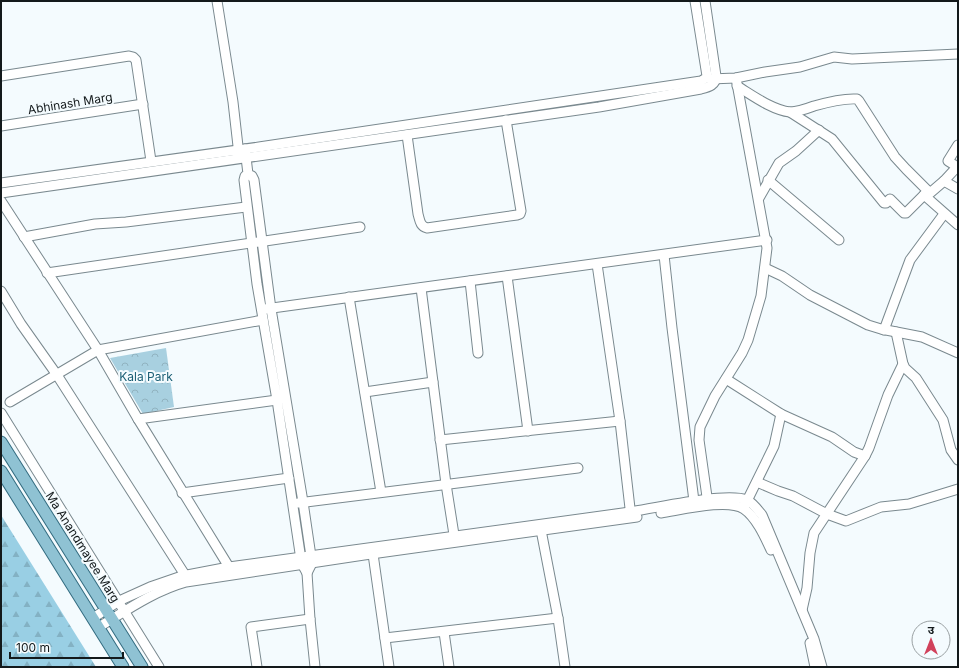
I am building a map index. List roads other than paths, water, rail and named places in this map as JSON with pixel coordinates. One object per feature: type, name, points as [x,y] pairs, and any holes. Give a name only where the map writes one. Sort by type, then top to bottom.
[{"type":"main road","name":"Ma Anandmayee Marg","points":[[1,442],[142,667]]},
{"type":"main road","points":[[1,471],[123,667]]},
{"type":"street","points":[[218,1],[242,154],[248,174],[252,176],[254,180],[262,242],[266,309],[263,320],[293,504],[306,560]]},
{"type":"street","points":[[696,1],[707,76],[704,80]]},
{"type":"street","points":[[1,183],[151,162],[242,154],[407,134],[599,107],[701,89],[713,84],[716,78],[706,1]]},
{"type":"street","points":[[737,82],[765,72],[803,67],[834,57],[852,59],[958,54]]},
{"type":"street","points":[[1,76],[129,56],[133,57],[136,60],[151,162]]},
{"type":"street","points":[[1,193],[242,154],[467,115],[506,111],[716,78],[737,82],[763,102],[790,112],[832,139],[884,203],[890,199],[905,214],[926,193],[932,193],[956,168],[956,166],[948,161],[958,145]]},
{"type":"street","points":[[708,503],[699,440],[700,427],[748,340],[759,305],[765,268],[767,240],[737,82]]},
{"type":"street","points":[[790,112],[827,102],[857,99],[895,157],[944,214],[957,222]]},
{"type":"street","name":"Abhinash Marg","points":[[1,126],[143,104]]},
{"type":"street","points":[[407,134],[420,224],[427,228],[520,214],[521,211],[506,120]]},
{"type":"street","points":[[759,198],[779,163],[796,151],[819,130]]},
{"type":"street","points":[[248,174],[245,176],[244,180],[246,207],[252,244],[303,502],[310,619],[316,667]]},
{"type":"street","points":[[768,180],[839,240]]},
{"type":"street","points":[[944,181],[958,189]]},
{"type":"street","points":[[1,201],[98,350],[182,492],[229,567]]},
{"type":"street","points":[[24,237],[95,224],[126,222],[246,207]]},
{"type":"street","points":[[884,330],[910,260],[944,214]]},
{"type":"street","points":[[47,273],[360,227]]},
{"type":"street","points":[[266,309],[767,240]]},
{"type":"street","points":[[664,254],[694,501]]},
{"type":"street","points":[[597,264],[620,421],[631,515]]},
{"type":"street","points":[[765,268],[775,272],[820,300],[868,325],[884,330],[922,337],[958,353]]},
{"type":"street","points":[[507,276],[528,431]]},
{"type":"street","points":[[470,281],[478,353]]},
{"type":"street","points":[[421,288],[440,440],[455,539]]},
{"type":"street","points":[[1,291],[21,324],[57,375],[185,575]]},
{"type":"street","points":[[349,297],[381,492]]},
{"type":"street","points":[[10,402],[98,350],[263,320]]},
{"type":"street","points":[[896,332],[903,364],[905,368],[916,378],[943,420],[951,450],[958,460]]},
{"type":"street","points":[[802,610],[807,588],[814,533],[865,456],[888,395],[903,364]]},
{"type":"street","points":[[726,379],[781,414],[832,437],[854,452],[865,456]]},
{"type":"street","points":[[365,392],[433,382]]},
{"type":"street","points":[[138,419],[277,400]]},
{"type":"street","points":[[1,413],[159,667]]},
{"type":"street","points":[[742,509],[748,500],[774,446],[781,414]]},
{"type":"street","points":[[440,440],[620,421]]},
{"type":"street","points":[[293,504],[578,468]]},
{"type":"street","points":[[182,492],[289,478]]},
{"type":"street","points":[[757,482],[793,496],[827,514],[846,521],[881,507],[909,504],[958,489]]},
{"type":"street","points":[[99,627],[119,601],[150,587],[185,575],[229,567],[373,554],[455,539],[541,530],[708,503],[726,498],[739,498],[748,500],[762,515],[814,639],[818,665]]},
{"type":"street","points":[[93,618],[125,611],[152,595],[186,582],[306,560],[631,515],[694,501],[730,505],[742,509],[762,531],[807,633],[818,665]]},
{"type":"street","points":[[541,530],[558,618],[565,667]]},
{"type":"street","points":[[373,554],[389,667]]},
{"type":"street","points":[[385,638],[558,618]]},
{"type":"street","points":[[257,667],[251,627],[310,619]]},
{"type":"street","points":[[444,632],[449,667]]},
{"type":"park label","name":"Kala Park","points":[[146,376]]}]
